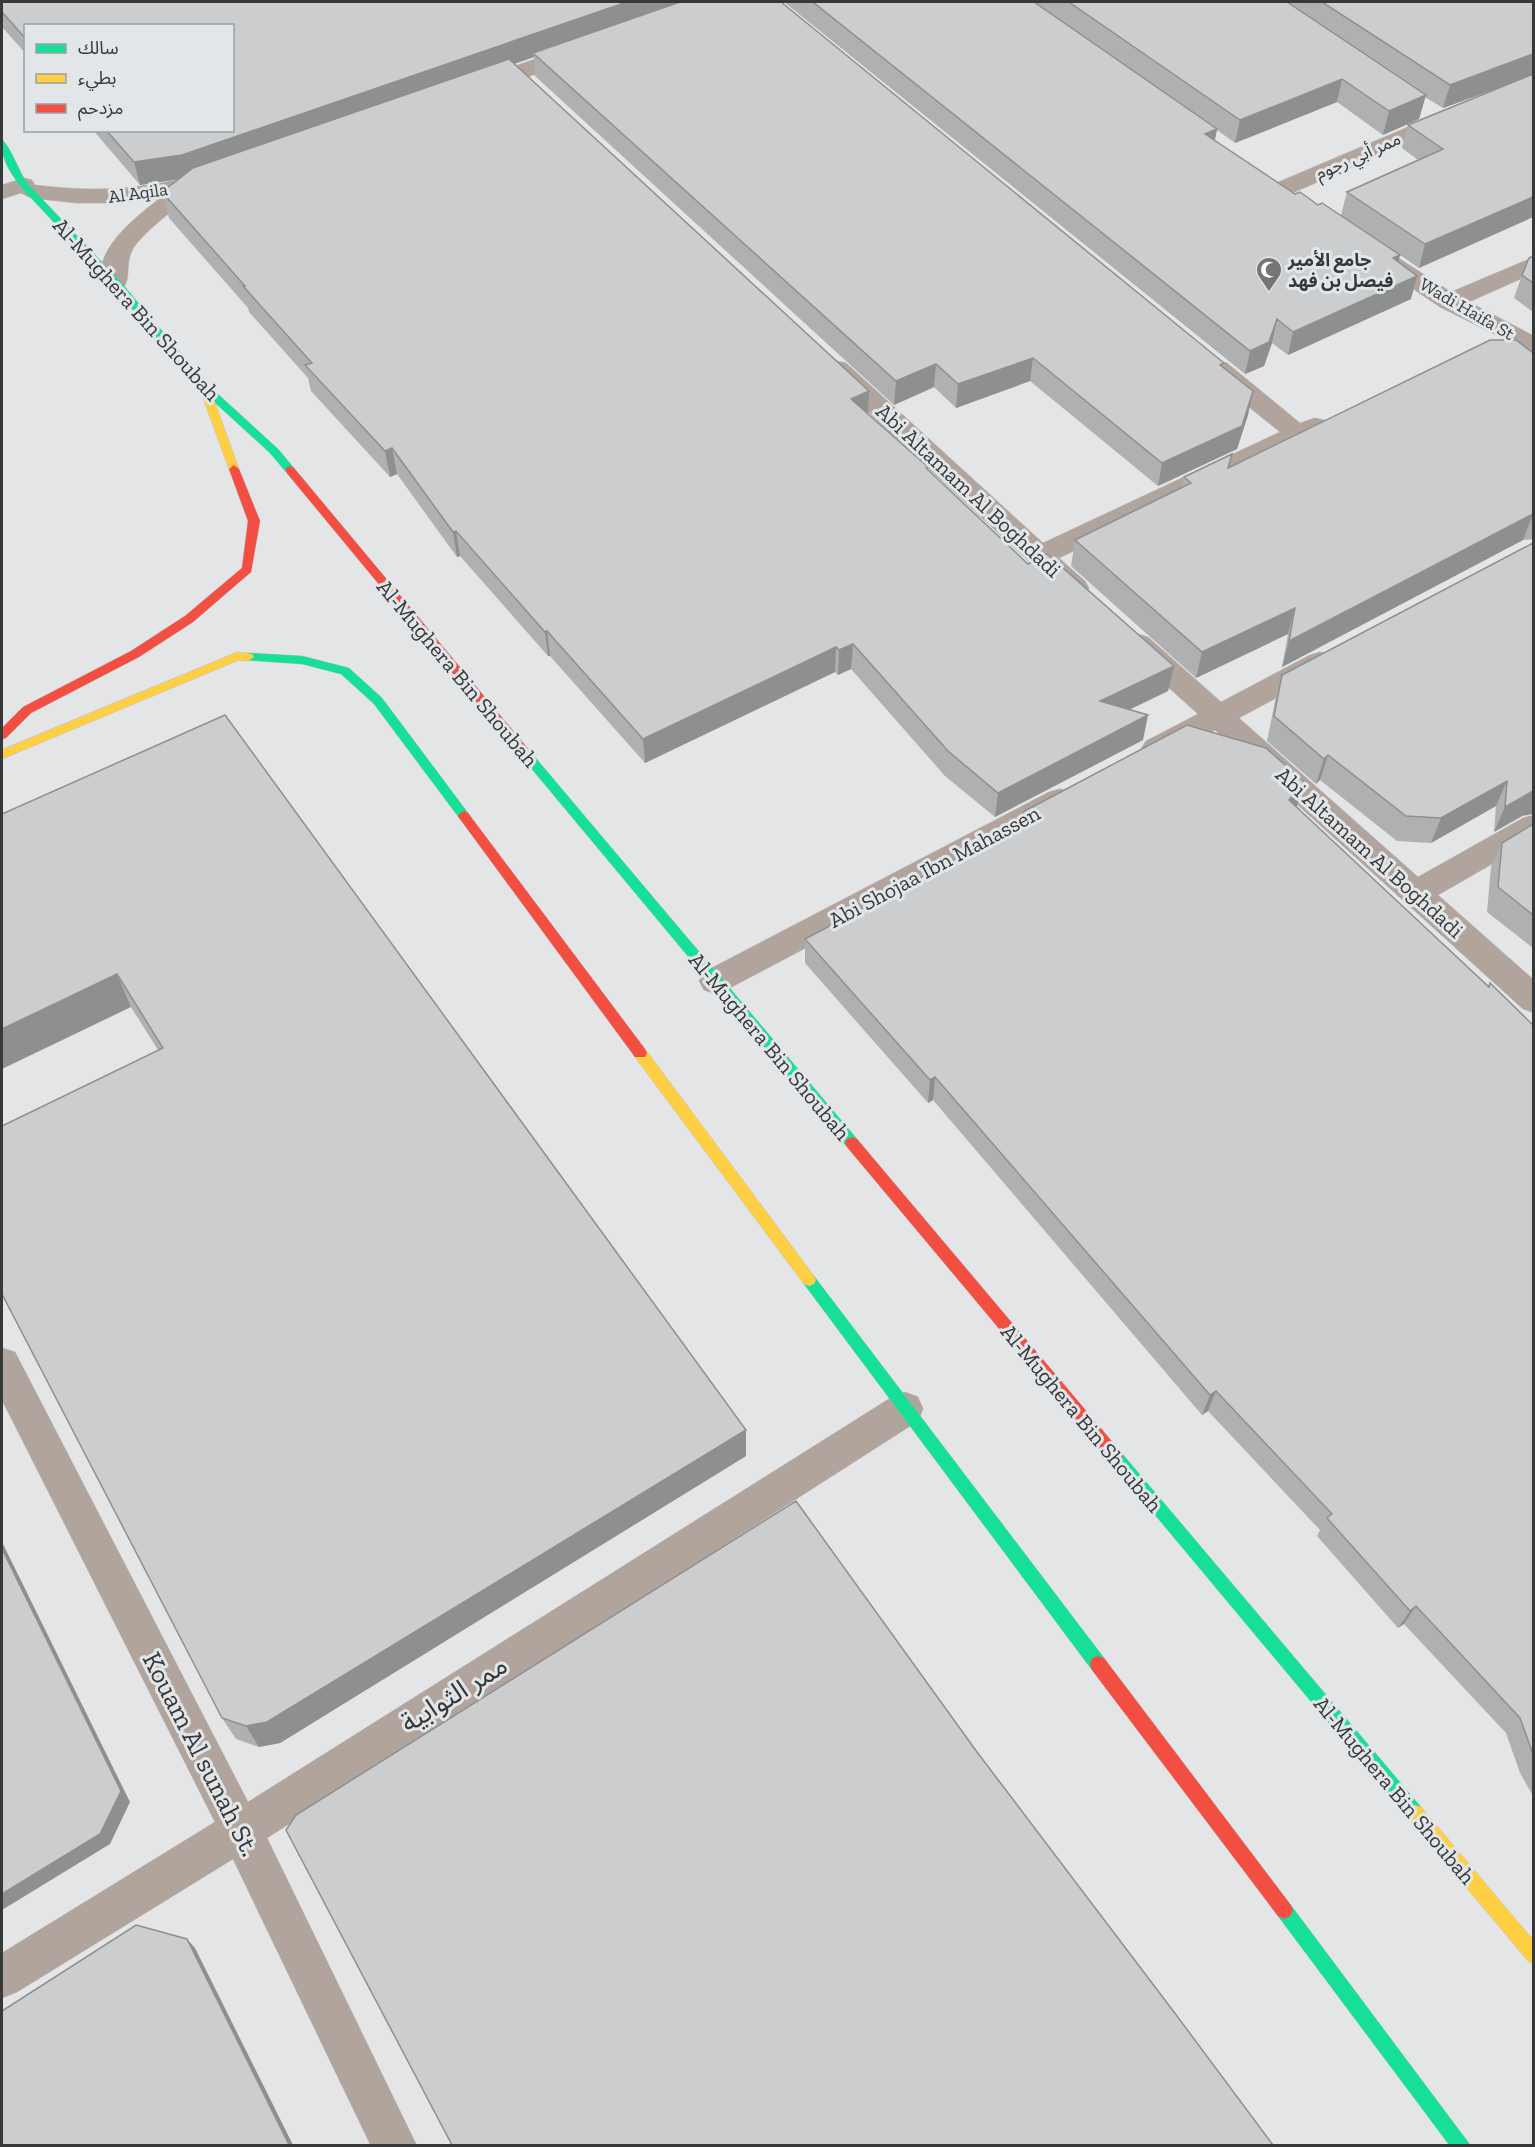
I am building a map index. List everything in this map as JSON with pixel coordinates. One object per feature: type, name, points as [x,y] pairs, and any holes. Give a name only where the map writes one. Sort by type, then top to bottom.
[{"type":"street","points":[[460,93],[524,81],[595,45]]},
{"type":"street","name":"ممر أبي رجوم","points":[[1282,189],[1452,116],[1422,106]]},
{"type":"street","name":"Al-Mughera Bin Shoubah","points":[[2,143],[23,182],[115,282],[203,386],[274,451],[715,981],[1533,1955]]},
{"type":"street","points":[[2,162],[23,182],[2,192]]},
{"type":"street","name":"Al Aqila","points":[[23,182],[76,197],[113,199],[192,186],[225,174]]},
{"type":"street","points":[[1263,176],[1301,203]]},
{"type":"street","points":[[115,282],[116,260],[124,244],[141,225],[192,186]]},
{"type":"street","name":"Wadi Haifa St","points":[[1360,243],[1449,302],[1511,333],[1533,348]]},
{"type":"street","points":[[1449,302],[1533,264]]},
{"type":"street","points":[[1479,348],[1511,333]]},
{"type":"street","name":"Abi Altamam Al Boghdadi","points":[[821,355],[1091,602]]},
{"type":"street","points":[[1205,358],[1298,434]]},
{"type":"street","points":[[2,735],[27,710],[135,654],[189,620],[247,569],[254,521],[203,386]]},
{"type":"street","points":[[1039,556],[1341,414]]},
{"type":"street","name":"Abi Altamam Al Boghdadi","points":[[1116,624],[1533,1000]]},
{"type":"street","points":[[1135,760],[1345,649]]},
{"type":"street","points":[[2,755],[238,656],[302,660],[345,671],[378,701],[905,1409],[1462,2145]]},
{"type":"street","name":"Abi Shojaa Ibn Mahassen","points":[[715,981],[1082,788]]},
{"type":"street","points":[[1416,893],[1533,826]]},
{"type":"street","name":"Kouam Al sunah St.","points":[[2,1364],[241,1830],[395,2145]]},
{"type":"street","name":"ممر الثوابية","points":[[2,1977],[241,1830],[905,1409]]},
{"type":"building","points":[[2,2],[627,2],[182,155],[134,162],[108,132],[234,132],[234,24],[24,24],[24,37],[2,12]]},
{"type":"building","points":[[680,2],[781,2],[1224,363],[1220,365],[1253,391],[1242,426],[1162,463],[1033,358],[958,384],[936,364],[896,381],[533,53]]},
{"type":"building","points":[[813,2],[1034,2],[1217,129],[1205,134],[1295,194],[1300,192],[1318,205],[1322,203],[1400,255],[1393,258],[1417,276],[1293,332],[1277,319],[1269,342],[1250,351]]},
{"type":"building","points":[[1069,2],[1287,2],[1426,95],[1389,111],[1342,79],[1240,120]]},
{"type":"building","points":[[1322,2],[1533,2],[1533,54],[1450,85]]},
{"type":"building","points":[[509,59],[869,391],[851,399],[928,467],[926,468],[1028,564],[1047,554],[1174,666],[1100,701],[1148,715],[998,793],[948,751],[853,644],[839,650],[836,647],[643,739],[456,531],[453,532],[392,448],[385,451],[305,365],[312,363],[162,192],[193,168]]},
{"type":"building","points":[[1533,74],[1533,197],[1425,244],[1347,192],[1443,149],[1408,125]]},
{"type":"building","points":[[1533,256],[1533,283],[1522,275],[1529,258]]},
{"type":"building","points":[[1490,340],[1516,340],[1533,353],[1533,514],[1289,641],[1295,608],[1202,652],[1075,540],[1191,483],[1184,477],[1232,454],[1228,468]]},
{"type":"building","points":[[1533,543],[1533,791],[1505,807],[1507,781],[1441,818],[1406,816],[1328,755],[1324,759],[1274,716],[1282,675]]},
{"type":"building","points":[[225,715],[746,1430],[267,1722],[246,1726],[222,1718],[2,1294],[2,1126],[163,1048],[117,974],[2,1029],[2,814]]},
{"type":"building","points":[[1187,725],[1266,748],[1304,782],[1289,800],[1489,987],[1490,983],[1533,1025],[1533,1754],[1520,1718],[1416,1606],[1410,1611],[1327,1518],[1332,1514],[1216,1391],[1210,1395],[935,1077],[930,1080],[805,939],[1031,819],[1023,812]]},
{"type":"building","points":[[1533,824],[1533,915],[1498,887],[1502,843]]},
{"type":"building","points":[[796,1501],[977,1752],[1273,2145],[452,2145],[286,1830],[296,1815]]},
{"type":"building","points":[[2,1549],[121,1791],[100,1834],[2,1894]]},
{"type":"building","points":[[136,1925],[187,1939],[289,2145],[2,2145],[2,2011]]},
{"type":"traffic: fast","points":[[2,143],[14,171],[24,185],[115,282],[203,386],[274,451],[290,470]]},
{"type":"traffic: fast","points":[[248,657],[302,660],[345,671],[378,701],[464,816]]},
{"type":"traffic: fast","points":[[525,753],[852,1143]]},
{"type":"traffic: fast","points":[[809,1280],[1098,1664]]},
{"type":"traffic: fast","points":[[1115,1456],[1415,1813]]},
{"type":"traffic: fast","points":[[1284,1910],[1462,2146]]},
{"type":"traffic: slow","points":[[207,395],[234,469]]},
{"type":"traffic: slow","points":[[2,755],[238,656],[248,657]]},
{"type":"traffic: slow","points":[[640,1053],[809,1280]]},
{"type":"traffic: slow","points":[[1415,1813],[1534,1955]]},
{"type":"traffic: jam","points":[[2,735],[27,710],[135,654],[189,619],[247,569],[254,521],[234,469]]},
{"type":"traffic: jam","points":[[290,470],[525,753]]},
{"type":"traffic: jam","points":[[464,816],[640,1053]]},
{"type":"traffic: jam","points":[[852,1143],[1115,1456]]},
{"type":"traffic: jam","points":[[1098,1664],[1284,1910]]},
{"type":"place","name":"جامع الأمير فيصل بن فهد","points":[[1269,293]]}]
